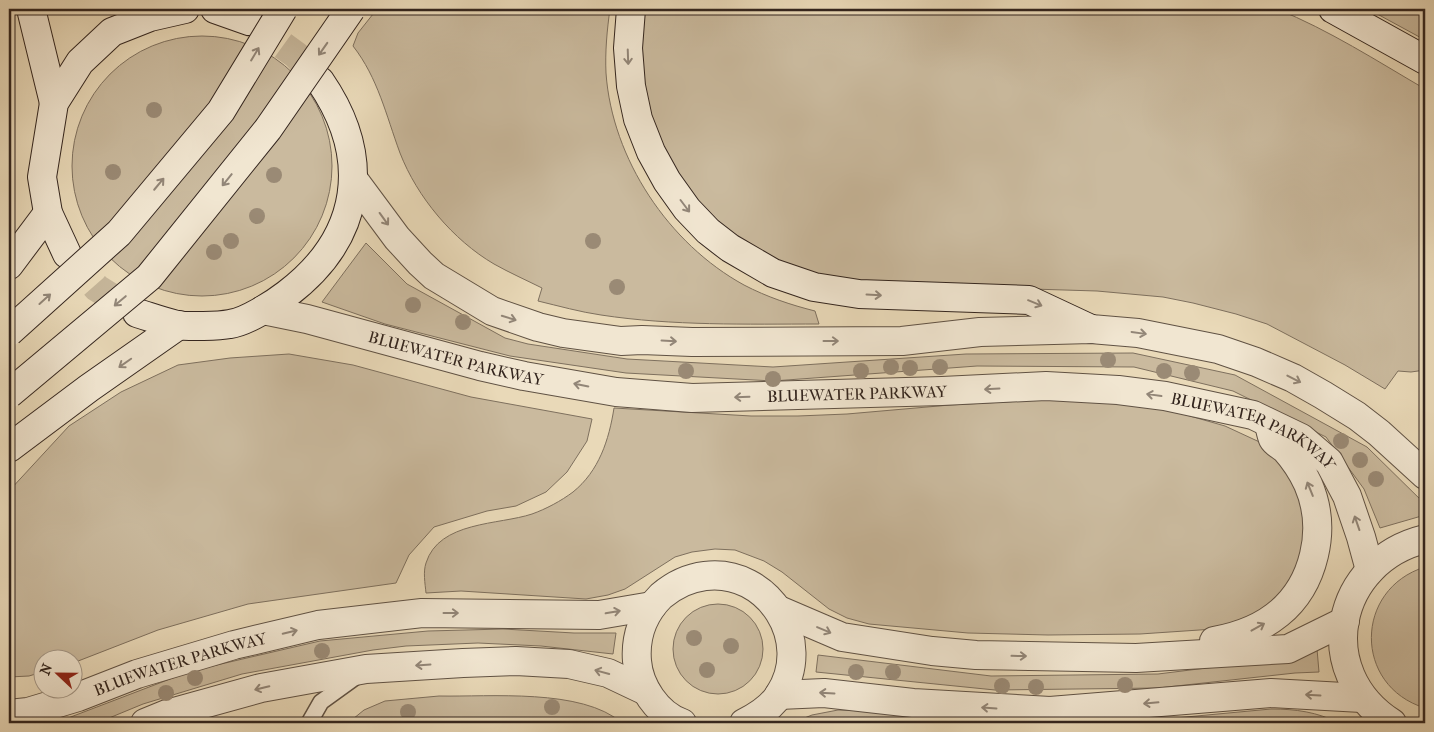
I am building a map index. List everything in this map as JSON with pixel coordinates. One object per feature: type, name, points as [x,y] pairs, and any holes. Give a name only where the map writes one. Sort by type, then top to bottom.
[{"type":"street","points":[[32,9],[54,104],[42,177],[48,213],[67,254]]},
{"type":"street","points":[[54,104],[80,62],[112,32],[139,13],[184,9]]},
{"type":"street","points":[[215,9],[248,21]]},
{"type":"street","points":[[9,332],[119,233],[220,111],[283,9]]},
{"type":"street","points":[[9,394],[149,277],[268,129],[351,9]]},
{"type":"street","points":[[631,9],[628,48],[631,86],[638,120],[651,152],[667,181],[687,209],[708,231],[730,248],[773,273],[814,287],[859,294],[1030,300],[1091,329]]},
{"type":"street","points":[[1333,9],[1425,60]]},
{"type":"street","points":[[137,313],[179,326],[232,324],[263,310],[301,283],[327,253],[346,218],[351,204],[354,180],[348,142],[341,117],[320,81]]},
{"type":"street","points":[[354,180],[397,238],[420,263],[440,280],[496,314],[553,331],[621,341],[702,342],[902,341],[980,332],[1091,329],[1171,338],[1236,354],[1293,378],[1323,395],[1380,433],[1425,475]]},
{"type":"street","points":[[9,265],[48,213]]},
{"type":"street","name":"BLUEWATER PARKWAY","points":[[263,310],[307,319],[480,366],[524,376],[616,392],[692,398],[1046,386],[1109,389],[1165,396],[1211,405],[1253,415],[1301,438],[1329,462],[1347,496],[1370,570]]},
{"type":"street","points":[[9,448],[88,388],[179,326]]},
{"type":"street","points":[[1179,655],[1206,642],[1243,635],[1275,617],[1291,603],[1307,578],[1318,537],[1315,503],[1308,484],[1297,465],[1284,448],[1273,439],[1269,423]]},
{"type":"street","points":[[1380,433],[1425,449]]},
{"type":"street","points":[[1392,723],[1375,711],[1362,698],[1351,677],[1346,664],[1343,638],[1345,621],[1350,602],[1370,570],[1390,553],[1425,539]]},
{"type":"street","points":[[663,712],[638,670],[636,648],[641,626],[652,606],[669,589],[692,578],[716,575],[741,579],[762,592],[779,610],[788,630],[792,652],[788,675],[779,695],[761,714],[744,723]]},
{"type":"street","name":"BLUEWATER PARKWAY","points":[[9,714],[28,712],[78,697],[136,674],[234,645],[318,626],[422,613],[599,615],[652,606]]},
{"type":"street","points":[[779,610],[842,637],[932,651],[996,656],[1136,658],[1288,649],[1345,621]]},
{"type":"street","points":[[168,720],[261,688],[366,669],[498,662],[569,664],[608,673],[663,712]]},
{"type":"street","points":[[779,695],[824,692],[913,703],[1050,712],[1271,693],[1362,698]]},
{"type":"lane","points":[[308,723],[321,702],[366,669]]},
{"type":"shaded area","points":[[377,9],[610,9],[606,41],[606,73],[611,105],[620,137],[633,167],[649,196],[669,223],[692,247],[717,268],[761,293],[815,311],[819,324],[710,324],[628,319],[577,311],[538,301],[542,288],[494,264],[464,243],[438,216],[416,186],[400,153],[375,84],[362,58],[353,46],[358,33]]},
{"type":"shaded area","points":[[640,9],[1277,9],[1296,17],[1352,46],[1425,89],[1425,370],[1398,371],[1385,389],[1345,365],[1267,324],[1236,314],[1163,297],[1097,291],[867,284],[808,277],[734,238],[679,182],[642,103]]},
{"type":"shaded area","points":[[1368,9],[1425,9],[1425,40]]},
{"type":"shaded area","points":[[202,36],[227,39],[252,46],[274,58],[294,74],[310,94],[322,116],[329,141],[332,166],[329,191],[322,216],[310,238],[294,258],[274,274],[252,286],[227,293],[202,296],[177,293],[152,286],[130,274],[110,258],[94,238],[82,216],[75,191],[72,166],[75,141],[82,116],[94,94],[110,74],[130,58],[152,46],[177,39]]},
{"type":"shaded area","points":[[366,243],[407,284],[505,338],[528,344],[627,359],[773,367],[966,354],[1133,353],[1235,375],[1367,447],[1425,504],[1425,515],[1380,528],[1364,489],[1326,437],[1233,391],[1134,367],[977,366],[773,381],[626,373],[510,356],[385,324],[322,302]]},
{"type":"shaded area","points":[[289,354],[353,365],[471,397],[592,419],[587,441],[567,472],[546,492],[516,506],[487,511],[434,527],[409,555],[396,583],[248,604],[158,630],[82,660],[82,650],[32,650],[32,675],[9,677],[9,491],[69,426],[121,392],[178,365],[230,358]]},
{"type":"shaded area","points":[[1040,400],[1104,400],[1169,410],[1225,426],[1266,445],[1304,496],[1304,559],[1277,604],[1229,628],[1140,634],[1048,635],[968,633],[869,624],[847,618],[829,609],[782,572],[764,561],[735,550],[715,549],[692,552],[675,557],[625,589],[608,595],[586,599],[461,591],[426,593],[425,566],[433,549],[443,539],[472,527],[532,514],[564,499],[582,484],[596,465],[606,443],[614,408],[751,416],[798,416]]},
{"type":"shaded area","points":[[1425,567],[1425,708],[1401,697],[1385,680],[1375,660],[1371,637],[1375,615],[1385,595],[1402,578]]},
{"type":"shaded area","points":[[718,604],[735,607],[750,617],[760,632],[763,649],[760,666],[750,681],[735,691],[718,694],[701,691],[686,681],[676,666],[673,649],[676,632],[686,617],[701,607]]},
{"type":"shaded area","points":[[503,629],[616,633],[613,654],[541,646],[478,643],[406,646],[373,650],[242,674],[143,704],[97,723],[55,723],[191,671],[320,641],[428,631]]},
{"type":"shaded area","points":[[1317,649],[1319,672],[1158,688],[995,690],[816,672],[818,655],[991,676],[1158,674],[1287,658]]},
{"type":"shaded area","points":[[439,696],[509,696],[560,699],[584,704],[605,712],[622,723],[348,723],[364,710],[385,701]]},
{"type":"shaded area","points":[[1271,709],[1306,712],[1323,716],[1339,723],[1122,723]]},
{"type":"shaded area","points":[[838,710],[869,711],[969,723],[792,723],[812,715]]},
{"type":"tunnel","points":[[249,21],[296,55],[320,81]]},
{"type":"tunnel","points":[[67,254],[97,288],[137,313]]}]
